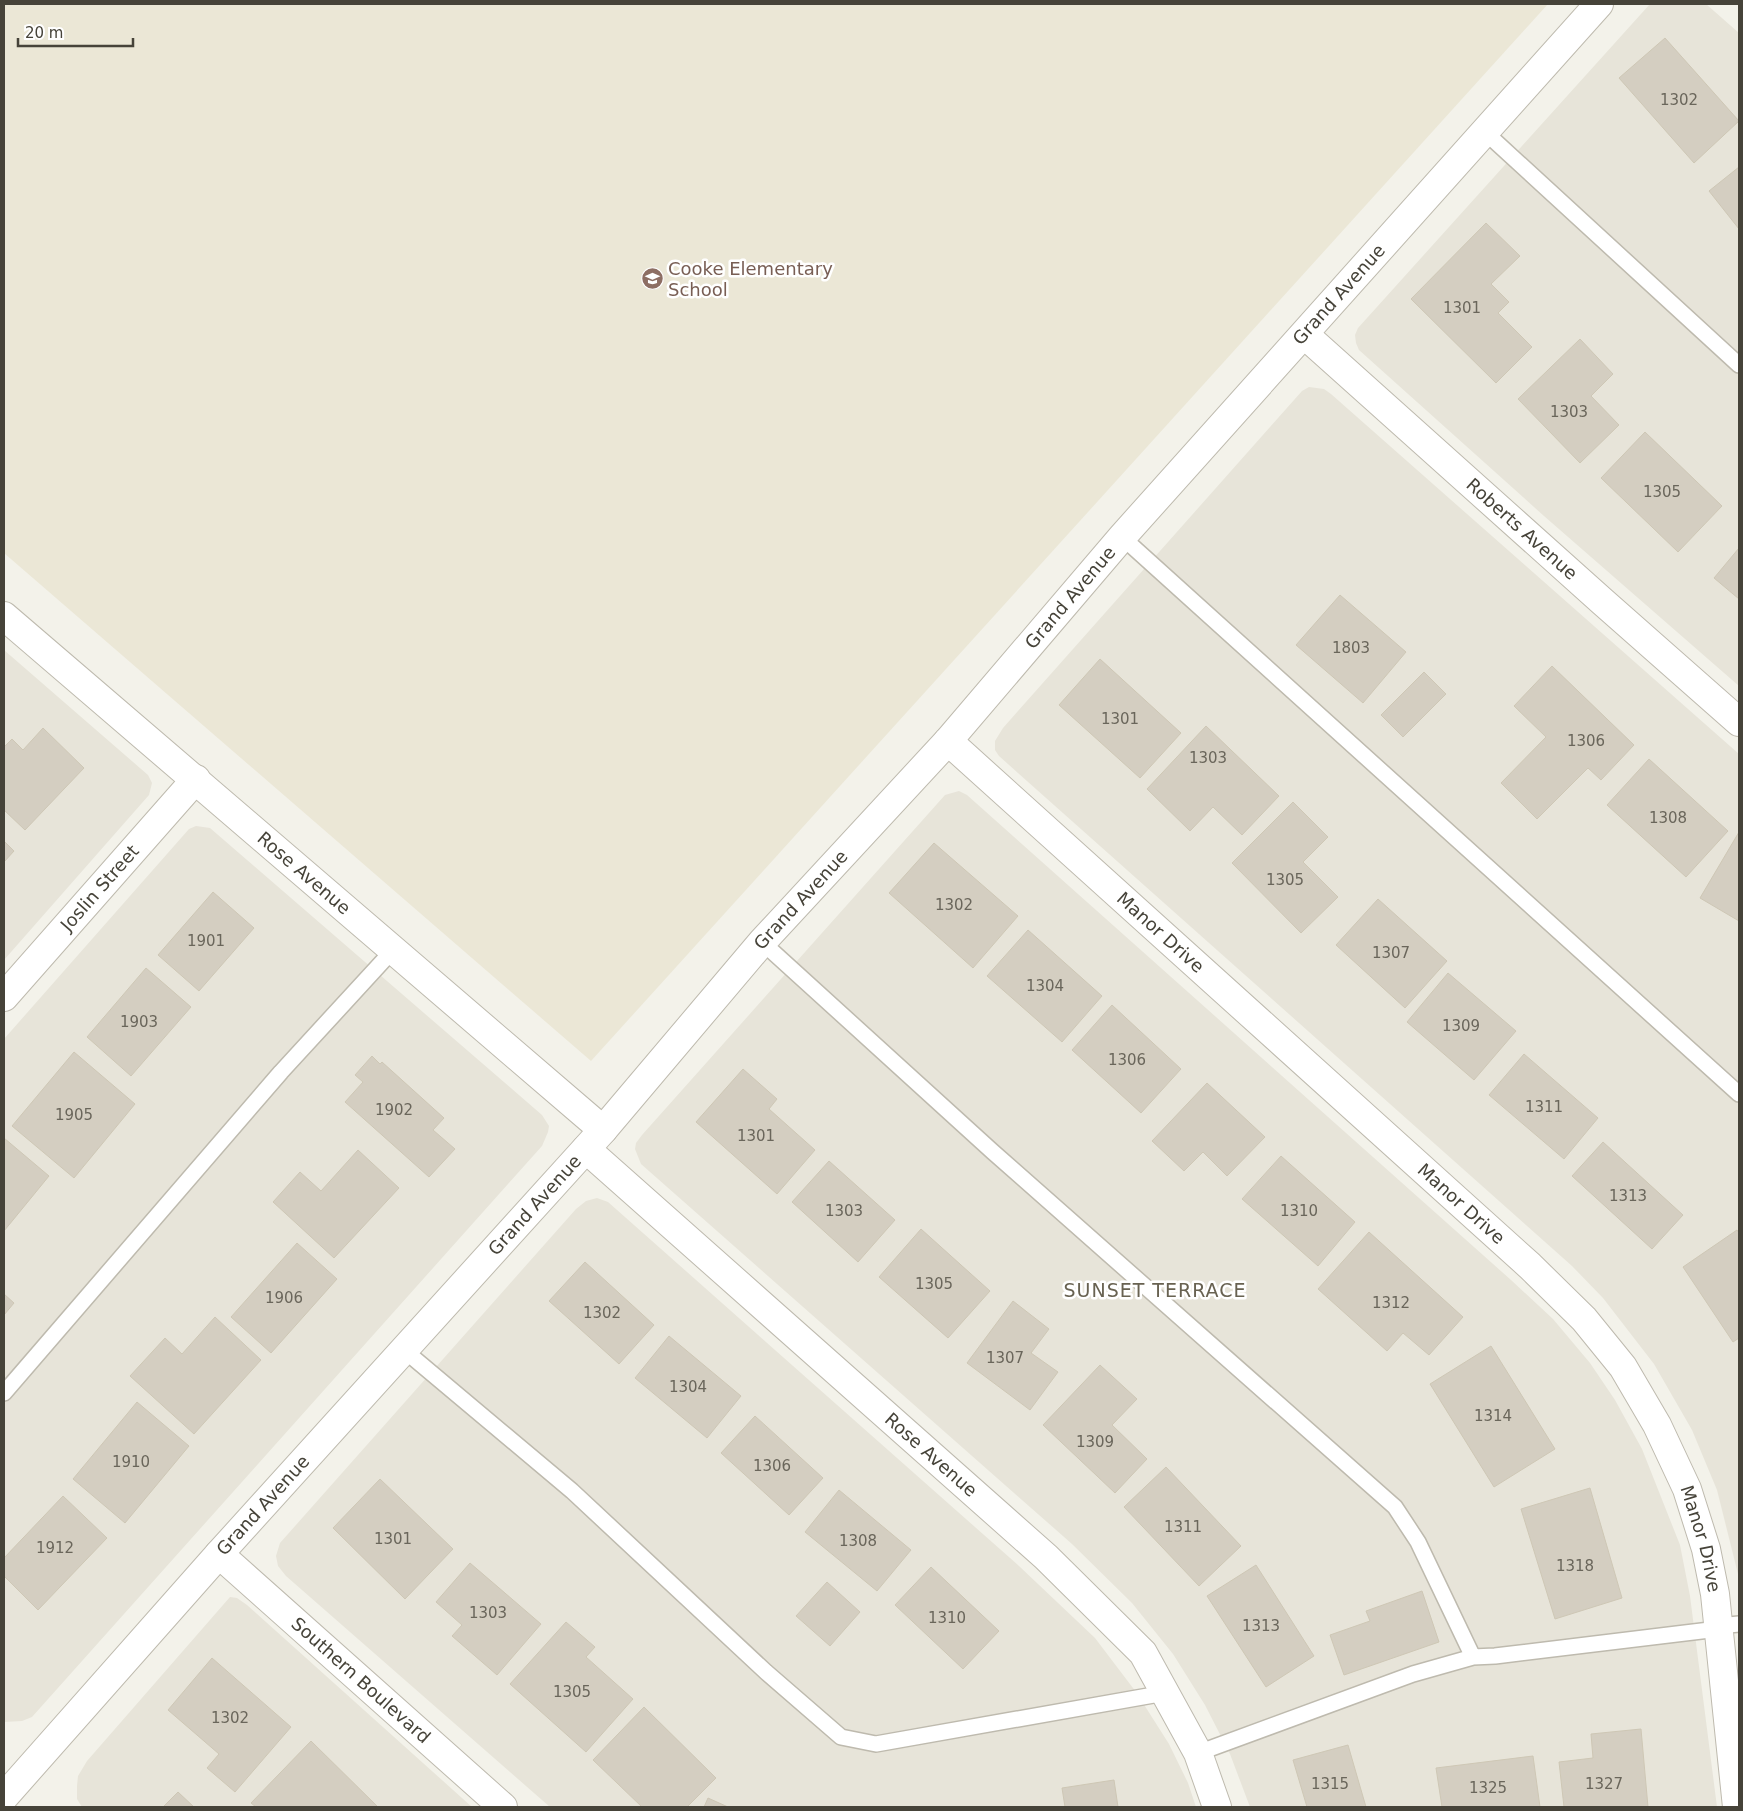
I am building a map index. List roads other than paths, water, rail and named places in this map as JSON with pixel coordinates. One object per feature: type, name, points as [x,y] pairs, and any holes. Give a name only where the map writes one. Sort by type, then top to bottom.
[{"type":"street","name":"Grand Avenue","points":[[4,1797],[219,1554],[595,1139],[762,942],[948,741],[1122,537],[1305,335],[1599,4]]},
{"type":"street","name":"Roberts Avenue","points":[[1305,335],[1739,722]]},
{"type":"street","name":"Rose Avenue","points":[[4,616],[394,949],[595,1139],[1046,1557],[1143,1653],[1198,1753],[1217,1807]]},
{"type":"street","name":"Manor Drive","points":[[948,741],[1530,1266],[1584,1319],[1634,1385],[1657,1425],[1686,1489],[1706,1549],[1715,1594],[1725,1626],[1737,1807]]},
{"type":"street","name":"Joslin Street","points":[[4,997],[196,779]]},
{"type":"street","name":"Southern Boulevard","points":[[219,1554],[503,1807]]},
{"type":"lane","points":[[1484,132],[1739,365]]},
{"type":"lane","points":[[1122,537],[1739,1094]]},
{"type":"lane","points":[[762,942],[993,1152],[1395,1507],[1418,1542],[1473,1657]]},
{"type":"lane","points":[[4,1393],[282,1072],[394,949]]},
{"type":"lane","points":[[404,1350],[572,1491],[766,1672],[842,1737],[876,1744],[1165,1693]]},
{"type":"lane","points":[[1198,1753],[1412,1674],[1473,1657],[1495,1656],[1725,1626]]},
{"type":"place","name":"Cooke Elementary School","points":[[652,279]]},
{"type":"district","name":"SUNSET TERRACE","points":[[1155,1290]]}]
